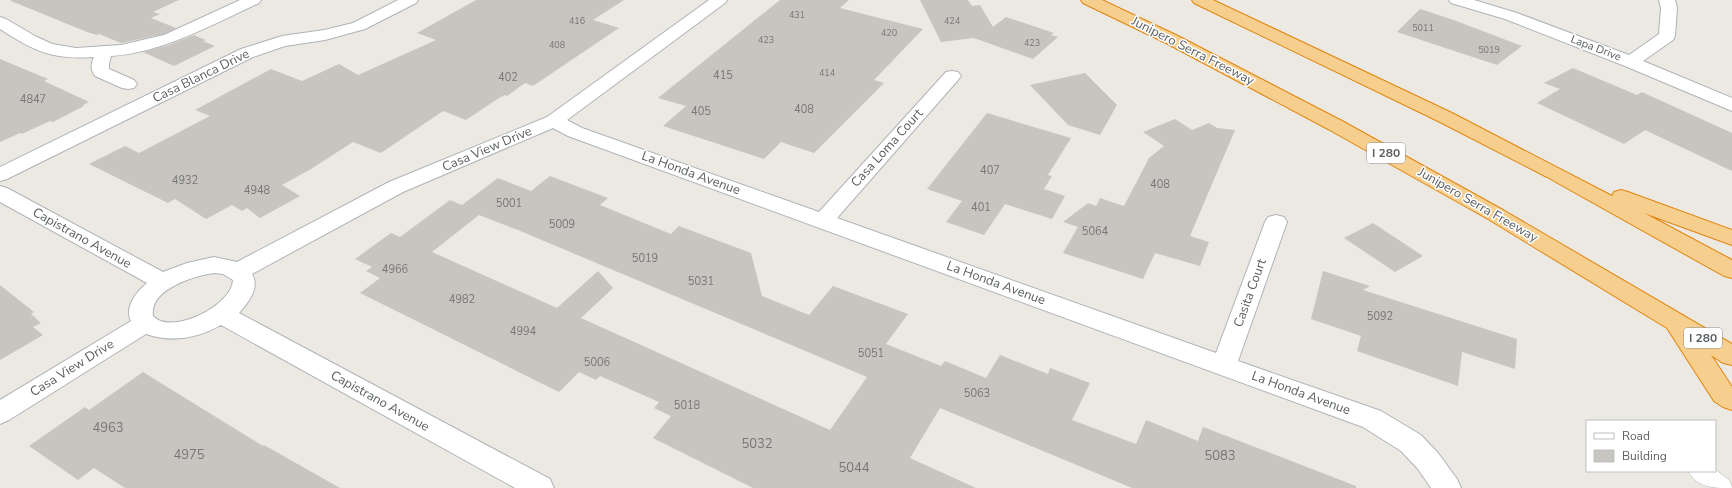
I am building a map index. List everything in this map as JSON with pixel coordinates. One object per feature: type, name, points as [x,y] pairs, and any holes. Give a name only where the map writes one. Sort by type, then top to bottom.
[{"type":"highway","name":"Junipero Serra Freeway","points":[[1089,0],[1225,67],[1362,140],[1518,228],[1732,356]]},
{"type":"highway","points":[[1200,0],[1445,117],[1554,173],[1732,270]]},
{"type":"highway","points":[[1554,173],[1732,238]]},
{"type":"highway","points":[[1675,321],[1724,394],[1732,400]]},
{"type":"street","points":[[0,22],[28,40],[48,49],[76,53],[121,50],[168,38],[253,0]]},
{"type":"street","name":"Casa Blanca Drive","points":[[0,175],[247,53],[282,41],[325,35],[359,26],[410,0]]},
{"type":"street","name":"Casa View Drive","points":[[239,271],[396,187],[554,121],[719,0]]},
{"type":"street","name":"Lapa Drive","points":[[1457,0],[1511,16],[1631,62],[1732,105]]},
{"type":"street","points":[[1631,62],[1667,36],[1669,8],[1667,0]]},
{"type":"street","points":[[104,51],[100,64],[101,72],[128,84]]},
{"type":"street","name":"Casa Loma Court","points":[[823,221],[952,76]]},
{"type":"street","name":"La Honda Avenue","points":[[554,121],[575,132],[1372,419],[1411,444],[1428,462],[1447,488]]},
{"type":"street","name":"Capistrano Avenue","points":[[0,193],[164,282]]},
{"type":"street","name":"Casita Court","points":[[1224,365],[1276,222]]},
{"type":"street","points":[[214,265],[229,266],[239,271],[244,280],[243,291],[235,303],[221,314],[204,323],[186,329],[168,331],[154,329],[144,324],[140,315],[142,304],[150,292],[180,273],[214,265]]},
{"type":"street","name":"Capistrano Avenue","points":[[221,314],[540,488]]},
{"type":"street","name":"Casa View Drive","points":[[0,413],[144,324]]},
{"type":"lane","points":[[1701,472],[1721,488]]},
{"type":"building","points":[[11,0],[179,0],[153,12],[160,14],[151,18],[176,28],[164,34],[121,43],[99,34],[97,35],[87,32]]},
{"type":"building","points":[[476,0],[624,0],[593,20],[619,28],[533,86],[525,83],[507,96],[505,95],[499,98],[466,120],[443,111],[381,153],[353,142],[311,169],[282,185],[300,196],[260,218],[247,208],[242,211],[232,205],[206,219],[175,199],[168,203],[89,164],[125,146],[139,153],[210,116],[195,110],[271,69],[302,81],[339,64],[358,75],[436,40],[417,33]]},
{"type":"building","points":[[780,0],[849,0],[840,8],[923,29],[874,80],[884,83],[814,153],[781,142],[764,159],[663,126],[686,106],[658,98]]},
{"type":"building","points":[[920,0],[968,0],[972,6],[980,5],[993,27],[1006,17],[1054,33],[1051,35],[1058,37],[1033,59],[974,38],[941,42]]},
{"type":"building","points":[[1420,9],[1522,46],[1497,65],[1397,32]]},
{"type":"building","points":[[194,35],[215,46],[174,66],[143,52],[169,45]]},
{"type":"building","points":[[0,59],[48,79],[44,81],[89,102],[53,122],[50,121],[0,142]]},
{"type":"building","points":[[1573,68],[1637,95],[1642,92],[1732,133],[1732,171],[1645,130],[1624,144],[1537,103],[1560,89],[1544,83]]},
{"type":"building","points":[[1085,73],[1117,105],[1100,135],[1068,125],[1030,85]]},
{"type":"building","points":[[987,113],[1071,138],[1048,175],[1052,176],[1044,189],[1065,196],[1052,219],[1005,204],[984,235],[946,222],[962,201],[927,189]]},
{"type":"building","points":[[1175,119],[1192,130],[1209,123],[1217,128],[1235,130],[1190,236],[1209,242],[1200,266],[1155,253],[1143,279],[1063,253],[1078,227],[1063,222],[1088,203],[1096,206],[1100,198],[1124,206],[1149,158],[1164,146],[1143,132]]},
{"type":"building","points":[[550,176],[608,198],[600,205],[671,234],[679,226],[751,253],[762,296],[809,315],[833,286],[908,314],[886,344],[941,366],[945,361],[986,378],[1000,355],[1048,374],[1050,368],[1090,383],[1072,420],[1136,444],[1146,420],[1198,441],[1203,427],[1356,486],[1356,488],[1132,488],[940,408],[910,458],[976,488],[753,488],[653,438],[671,416],[654,408],[659,402],[600,376],[596,380],[579,372],[559,392],[360,293],[380,278],[366,271],[372,267],[355,259],[391,233],[400,237],[450,200],[462,205],[498,178],[531,191]],"holes":[[[479,215],[867,377],[830,430],[581,318],[613,288],[598,271],[557,308],[432,252]]]},
{"type":"building","points":[[1373,223],[1423,256],[1395,272],[1344,238]]},
{"type":"building","points":[[1323,271],[1370,286],[1363,290],[1517,339],[1515,369],[1462,352],[1458,386],[1357,351],[1361,336],[1311,319]]},
{"type":"building","points":[[0,285],[34,312],[31,314],[41,323],[33,327],[43,335],[0,360]]},
{"type":"building","points":[[143,372],[263,446],[264,445],[340,488],[125,488],[94,468],[78,480],[29,446],[85,407],[89,410]]}]
